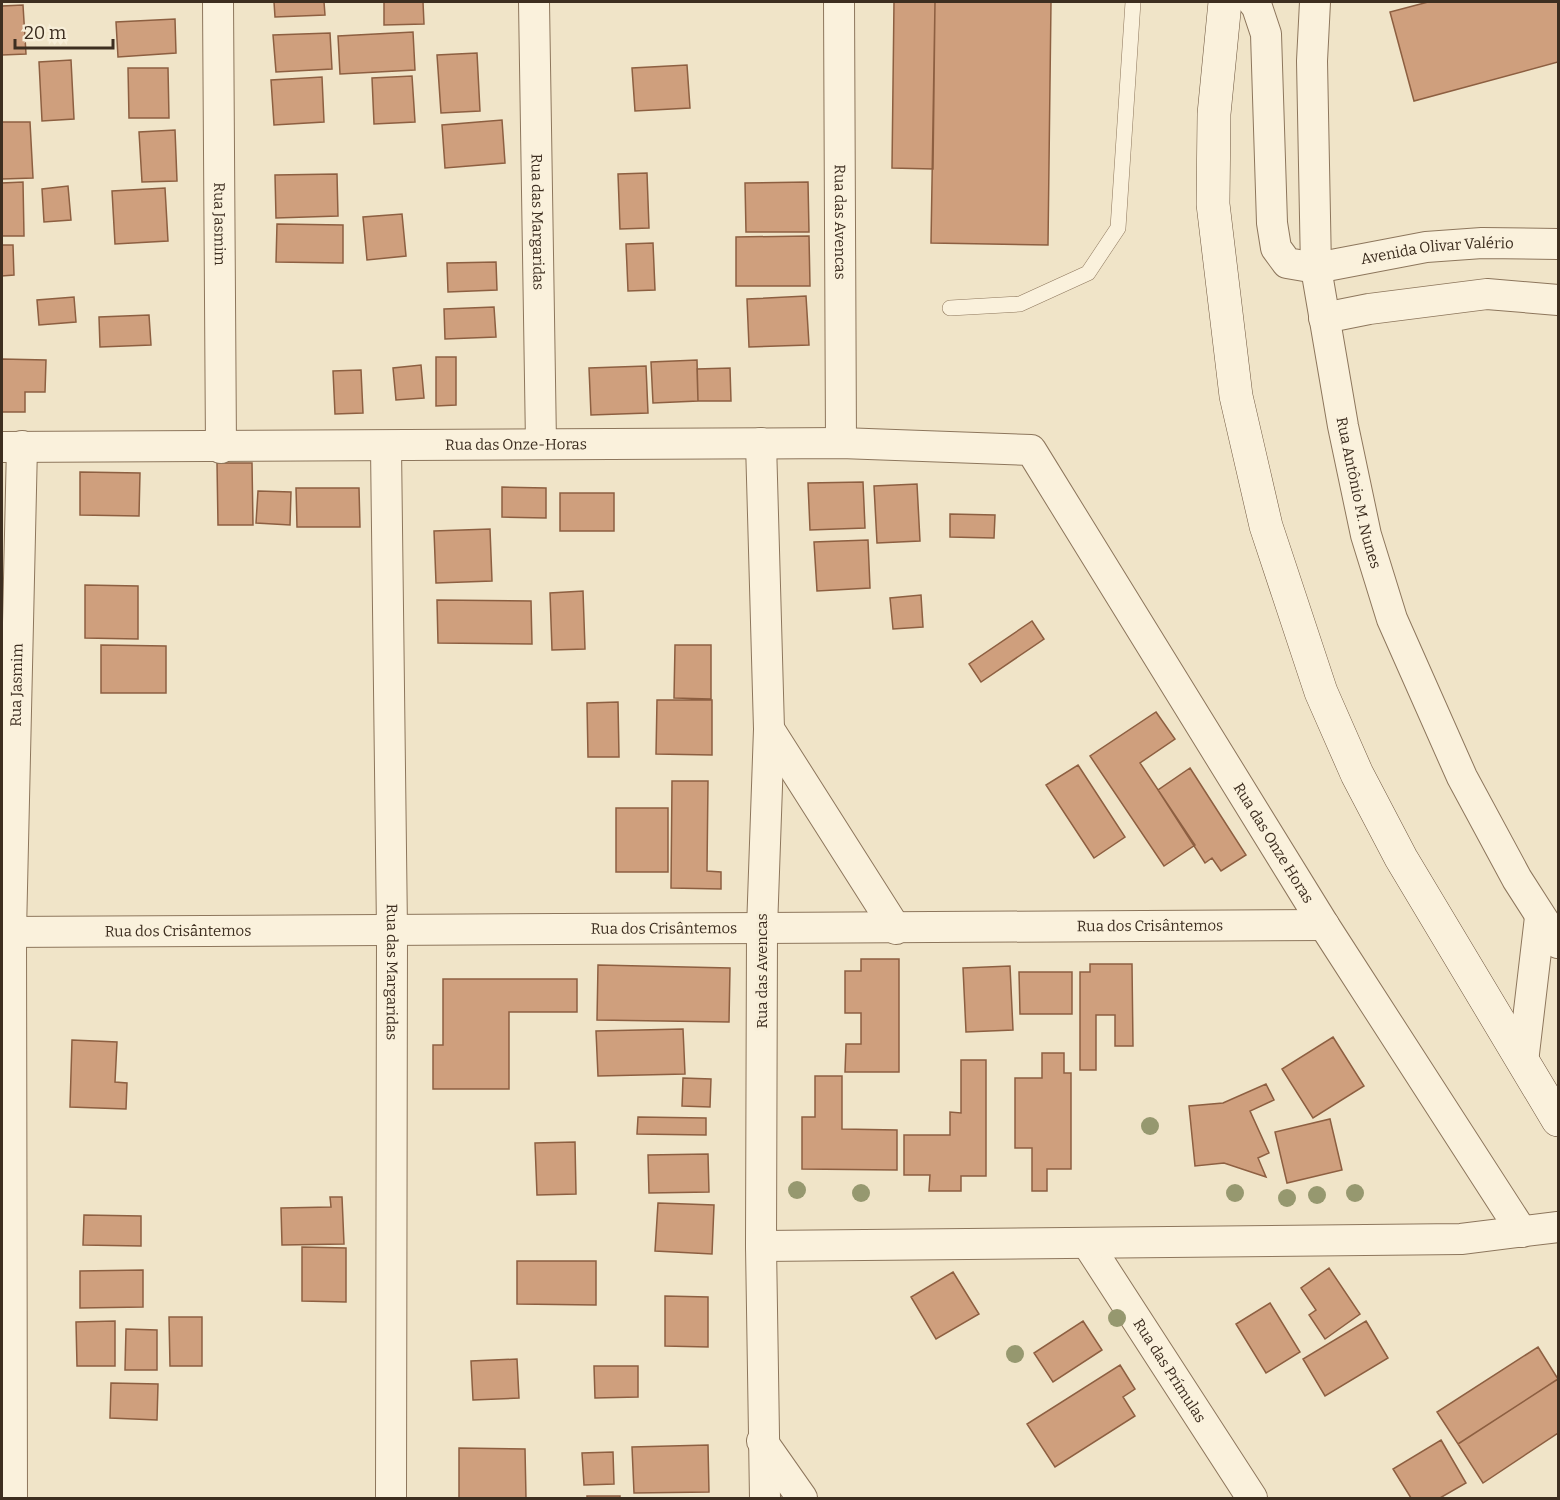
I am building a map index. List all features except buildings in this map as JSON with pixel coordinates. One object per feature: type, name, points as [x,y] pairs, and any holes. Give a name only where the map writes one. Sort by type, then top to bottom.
[{"type":"main road","points":[[1225,2],[1214,114],[1213,204],[1236,396],[1266,526],[1321,692],[1357,774],[1401,858],[1558,1120]]},
{"type":"street","name":"Rua Jasmim","points":[[218,2],[221,448]]},
{"type":"street","name":"Rua das Margaridas","points":[[534,2],[541,443]]},
{"type":"street","name":"Rua das Avencas","points":[[839,2],[841,443]]},
{"type":"street","points":[[1253,2],[1257,7],[1266,34],[1272,223],[1276,248],[1287,263],[1316,268]]},
{"type":"street","name":"Rua Antônio M. Nunes","points":[[1315,2],[1312,61],[1316,268],[1366,535],[1392,619],[1462,777],[1539,917],[1558,943]]},
{"type":"street","name":"Avenida Olivar Valério","points":[[1316,268],[1426,247],[1482,243],[1558,244]]},
{"type":"street","points":[[1324,318],[1487,294],[1558,300]]},
{"type":"street","name":"Rua das Onze-Horas","points":[[12,447],[221,448],[541,443],[841,443],[1031,450]]},
{"type":"street","name":"Rua das Avencas","points":[[761,443],[769,729],[762,929],[762,1441],[765,1498]]},
{"type":"street","name":"Rua Jasmim","points":[[12,447],[6,932],[12,1498]]},
{"type":"street","name":"Rua das Margaridas","points":[[386,447],[392,931],[391,1498]]},
{"type":"street","name":"Rua das Onze Horas","points":[[1031,450],[1324,925],[1522,1232]]},
{"type":"street","points":[[769,729],[896,929]]},
{"type":"street","points":[[1523,1062],[1539,917]]},
{"type":"street","name":"Rua dos Crisântemos","points":[[6,932],[1324,925]]},
{"type":"street","points":[[761,1246],[1461,1239],[1558,1227]]},
{"type":"street","name":"Rua das Prímulas","points":[[1087,1243],[1252,1498]]},
{"type":"street","points":[[762,1441],[802,1498]]},
{"type":"lane","points":[[950,308],[1020,304],[1088,273],[1118,228],[1133,2]]}]
